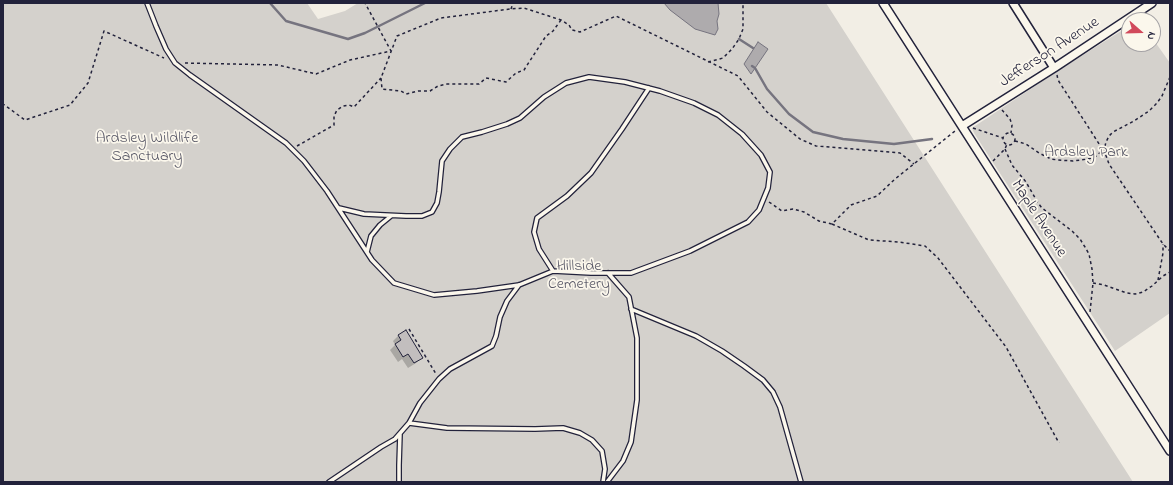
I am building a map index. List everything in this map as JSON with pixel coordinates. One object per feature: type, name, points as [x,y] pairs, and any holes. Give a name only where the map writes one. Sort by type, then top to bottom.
[{"type":"street","name":"Maple Avenue","points":[[883,3],[1170,450]]},
{"type":"street","points":[[1013,3],[1055,70]]},
{"type":"street","name":"Jefferson Avenue","points":[[962,126],[1055,70],[1149,4]]},
{"type":"lane","points":[[147,3],[166,49],[175,63],[286,143],[304,161],[327,190],[372,260],[394,283],[434,295],[519,285],[553,271],[631,273],[690,251],[748,222],[759,210],[764,199],[768,188],[770,172],[761,156],[742,134],[718,115],[694,103],[648,88],[625,82],[589,77],[566,83],[544,96],[520,118],[507,124],[462,137],[450,149],[442,161],[440,192],[437,204],[432,212],[422,216],[391,216],[364,214],[339,208]]},
{"type":"lane","points":[[553,271],[539,249],[534,232],[537,218],[568,196],[591,174],[648,88]]},
{"type":"lane","points":[[367,252],[372,236],[380,225],[391,216]]},
{"type":"lane","points":[[607,482],[623,461],[631,442],[637,400],[637,338],[629,297],[608,273]]},
{"type":"lane","points":[[329,482],[395,439],[409,423],[420,402],[439,379],[450,370],[492,346],[500,317],[507,301],[519,285]]},
{"type":"lane","points":[[631,309],[696,336],[722,351],[763,380],[773,392],[780,407],[801,482]]},
{"type":"lane","points":[[409,423],[447,428],[563,428],[580,433],[592,440],[602,451],[606,469],[603,482]]},
{"type":"lane","points":[[399,482],[398,465],[400,434]]},
{"type":"path","points":[[365,3],[391,51]]},
{"type":"path","points":[[510,9],[513,3]]},
{"type":"path","points":[[708,62],[723,58],[739,39],[743,29],[743,3]]},
{"type":"path","points":[[292,150],[334,124],[334,116],[337,110],[343,106],[349,105],[354,107],[381,78],[397,36],[441,18],[524,8],[561,20],[569,24],[572,30],[580,32],[616,16],[738,76],[767,112],[800,139],[816,146],[900,153],[914,164]]},
{"type":"path","points":[[381,78],[382,89],[401,91],[406,94],[418,91],[430,91],[438,86],[447,84],[479,84],[486,78],[506,82],[516,73],[524,70],[546,36],[553,31],[561,20]]},
{"type":"path","points":[[3,105],[4,104],[25,120],[70,105],[88,83],[104,31],[175,63],[278,65],[316,74],[350,60],[391,51]]},
{"type":"path","points":[[1055,70],[1058,80],[1104,150],[1109,164],[1163,244],[1170,251]]},
{"type":"path","points":[[1007,144],[1012,144],[1015,141],[1026,144],[1038,153],[1051,159],[1073,161],[1095,157],[1104,150],[1109,136],[1113,132],[1134,121],[1149,111],[1157,103],[1162,96],[1170,77]]},
{"type":"path","points":[[1001,108],[1010,119],[1012,125],[1011,133],[1015,137],[1015,141]]},
{"type":"path","points":[[832,224],[851,205],[877,196],[962,126]]},
{"type":"path","points":[[972,128],[1004,138]]},
{"type":"path","points":[[1004,138],[1007,133],[1011,133]]},
{"type":"path","points":[[1004,138],[1004,142],[1007,144]]},
{"type":"path","points":[[992,161],[1005,149],[1007,144]]},
{"type":"path","points":[[1005,149],[1012,165],[1029,187],[1038,203],[1080,239],[1089,254],[1093,283],[1090,312]]},
{"type":"path","points":[[764,199],[782,212],[793,209],[804,212],[819,221],[832,224],[869,240],[899,242],[925,246],[938,258],[1006,347],[1059,443]]},
{"type":"path","points":[[1158,281],[1163,253],[1163,244]]},
{"type":"path","points":[[1093,283],[1135,294],[1143,292],[1170,272]]},
{"type":"path","points":[[409,329],[439,379]]},
{"type":"green space","points":[[3,3],[307,3],[318,19],[345,11],[358,3],[826,3],[1133,482],[3,482]]},
{"type":"green space","name":"Ardsley Park","points":[[1121,31],[1121,52],[1161,52],[1161,50],[1170,63],[1170,313],[1115,351],[972,128]]},
{"type":"shaded area","points":[[664,3],[718,3],[718,29],[715,35],[695,29],[670,10]]},
{"type":"shaded area","points":[[758,42],[768,49],[751,74],[744,64]]},
{"type":"building","points":[[406,330],[423,358],[414,363],[408,354],[403,357],[395,344],[401,340],[398,335]]},
{"type":"waterway","points":[[270,3],[286,21],[348,39],[365,33],[425,3]]},
{"type":"waterway","points":[[739,39],[753,48]]},
{"type":"waterway","points":[[752,66],[755,68],[767,89],[789,114],[813,132],[843,139],[894,144],[932,139]]},
{"type":"park label","name":"Ardsley Wildlife Sanctuary","points":[[147,148]]},
{"type":"park label","name":"Hillside Cemetery","points":[[579,276]]}]
